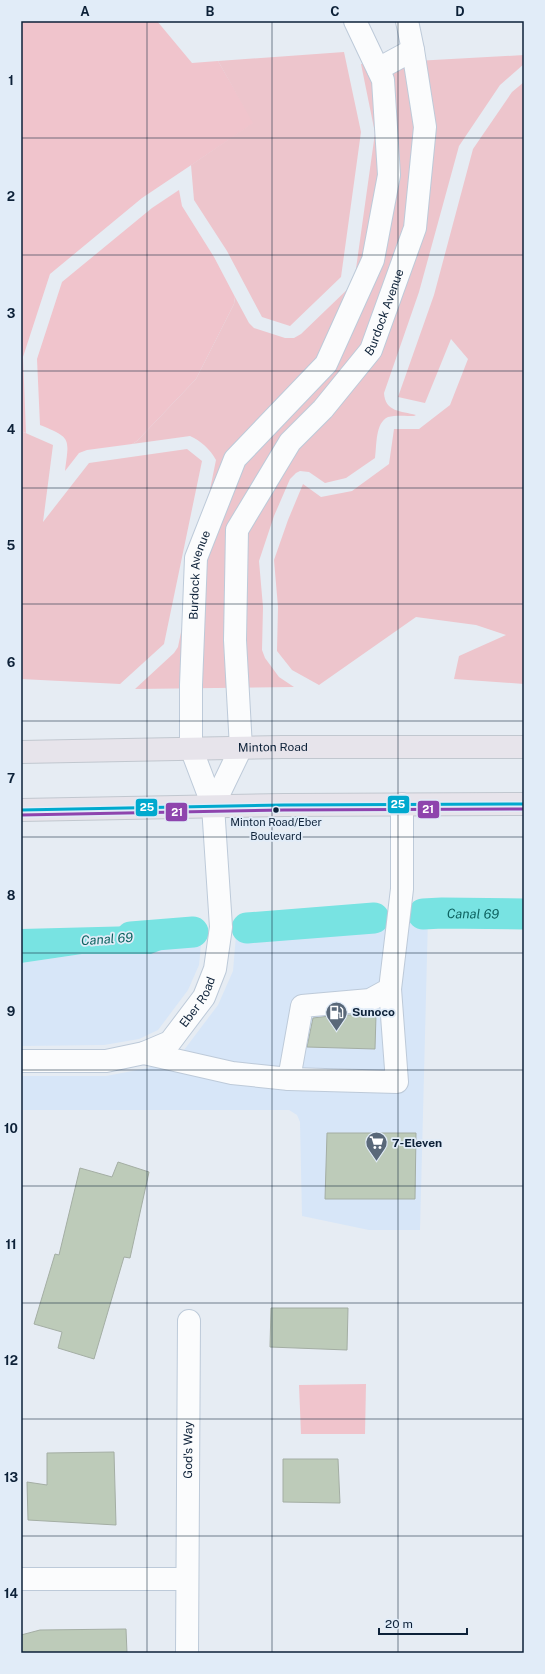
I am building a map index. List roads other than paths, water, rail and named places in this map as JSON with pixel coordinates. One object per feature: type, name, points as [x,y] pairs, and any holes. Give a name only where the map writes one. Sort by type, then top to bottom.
[{"type":"main road","name":"Minton Road","points":[[21,752],[191,748],[524,747]]},
{"type":"main road","points":[[21,810],[213,806],[524,804]]},
{"type":"street","name":"Burdock Avenue","points":[[191,748],[191,686],[196,558],[235,459],[326,364],[373,260],[389,175],[383,80],[355,21]]},
{"type":"street","name":"Burdock Avenue","points":[[241,748],[235,640],[237,530],[290,442],[322,408],[371,350],[415,228],[425,127],[407,21]]},
{"type":"street","points":[[378,69],[413,50]]},
{"type":"street","points":[[381,219],[415,228]]},
{"type":"street","points":[[271,422],[290,442]]},
{"type":"street","name":"Eber Road","points":[[21,1061],[106,1060],[144,1053],[170,1042],[204,997],[215,969],[221,927],[213,806],[191,748]]},
{"type":"street","name":"Eber Road","points":[[213,806],[241,748]]},
{"type":"street","points":[[144,1053],[232,1073],[289,1079],[397,1082],[390,989],[402,890],[402,804]]},
{"type":"street","points":[[289,1079],[302,1006],[370,1000],[390,989]]},
{"type":"street","name":"God's Way","points":[[187,1653],[190,1321]]},
{"type":"street","points":[[21,1579],[188,1579]]},
{"type":"water","points":[[175,925],[174,945],[151,954],[82,954],[21,963],[21,929]]},
{"type":"waterway","name":"Canal 69","points":[[423,914],[524,914]]},
{"type":"waterway","name":"Canal 69","points":[[247,928],[374,918]]},
{"type":"waterway","name":"Canal 69","points":[[131,937],[193,932]]},
{"type":"place","name":"Minton Road/Eber Boulevard","points":[[276,810]]},
{"type":"place","name":"Sunoco","points":[[337,1032]]},
{"type":"place","name":"7-Eleven","points":[[377,1162]]}]
